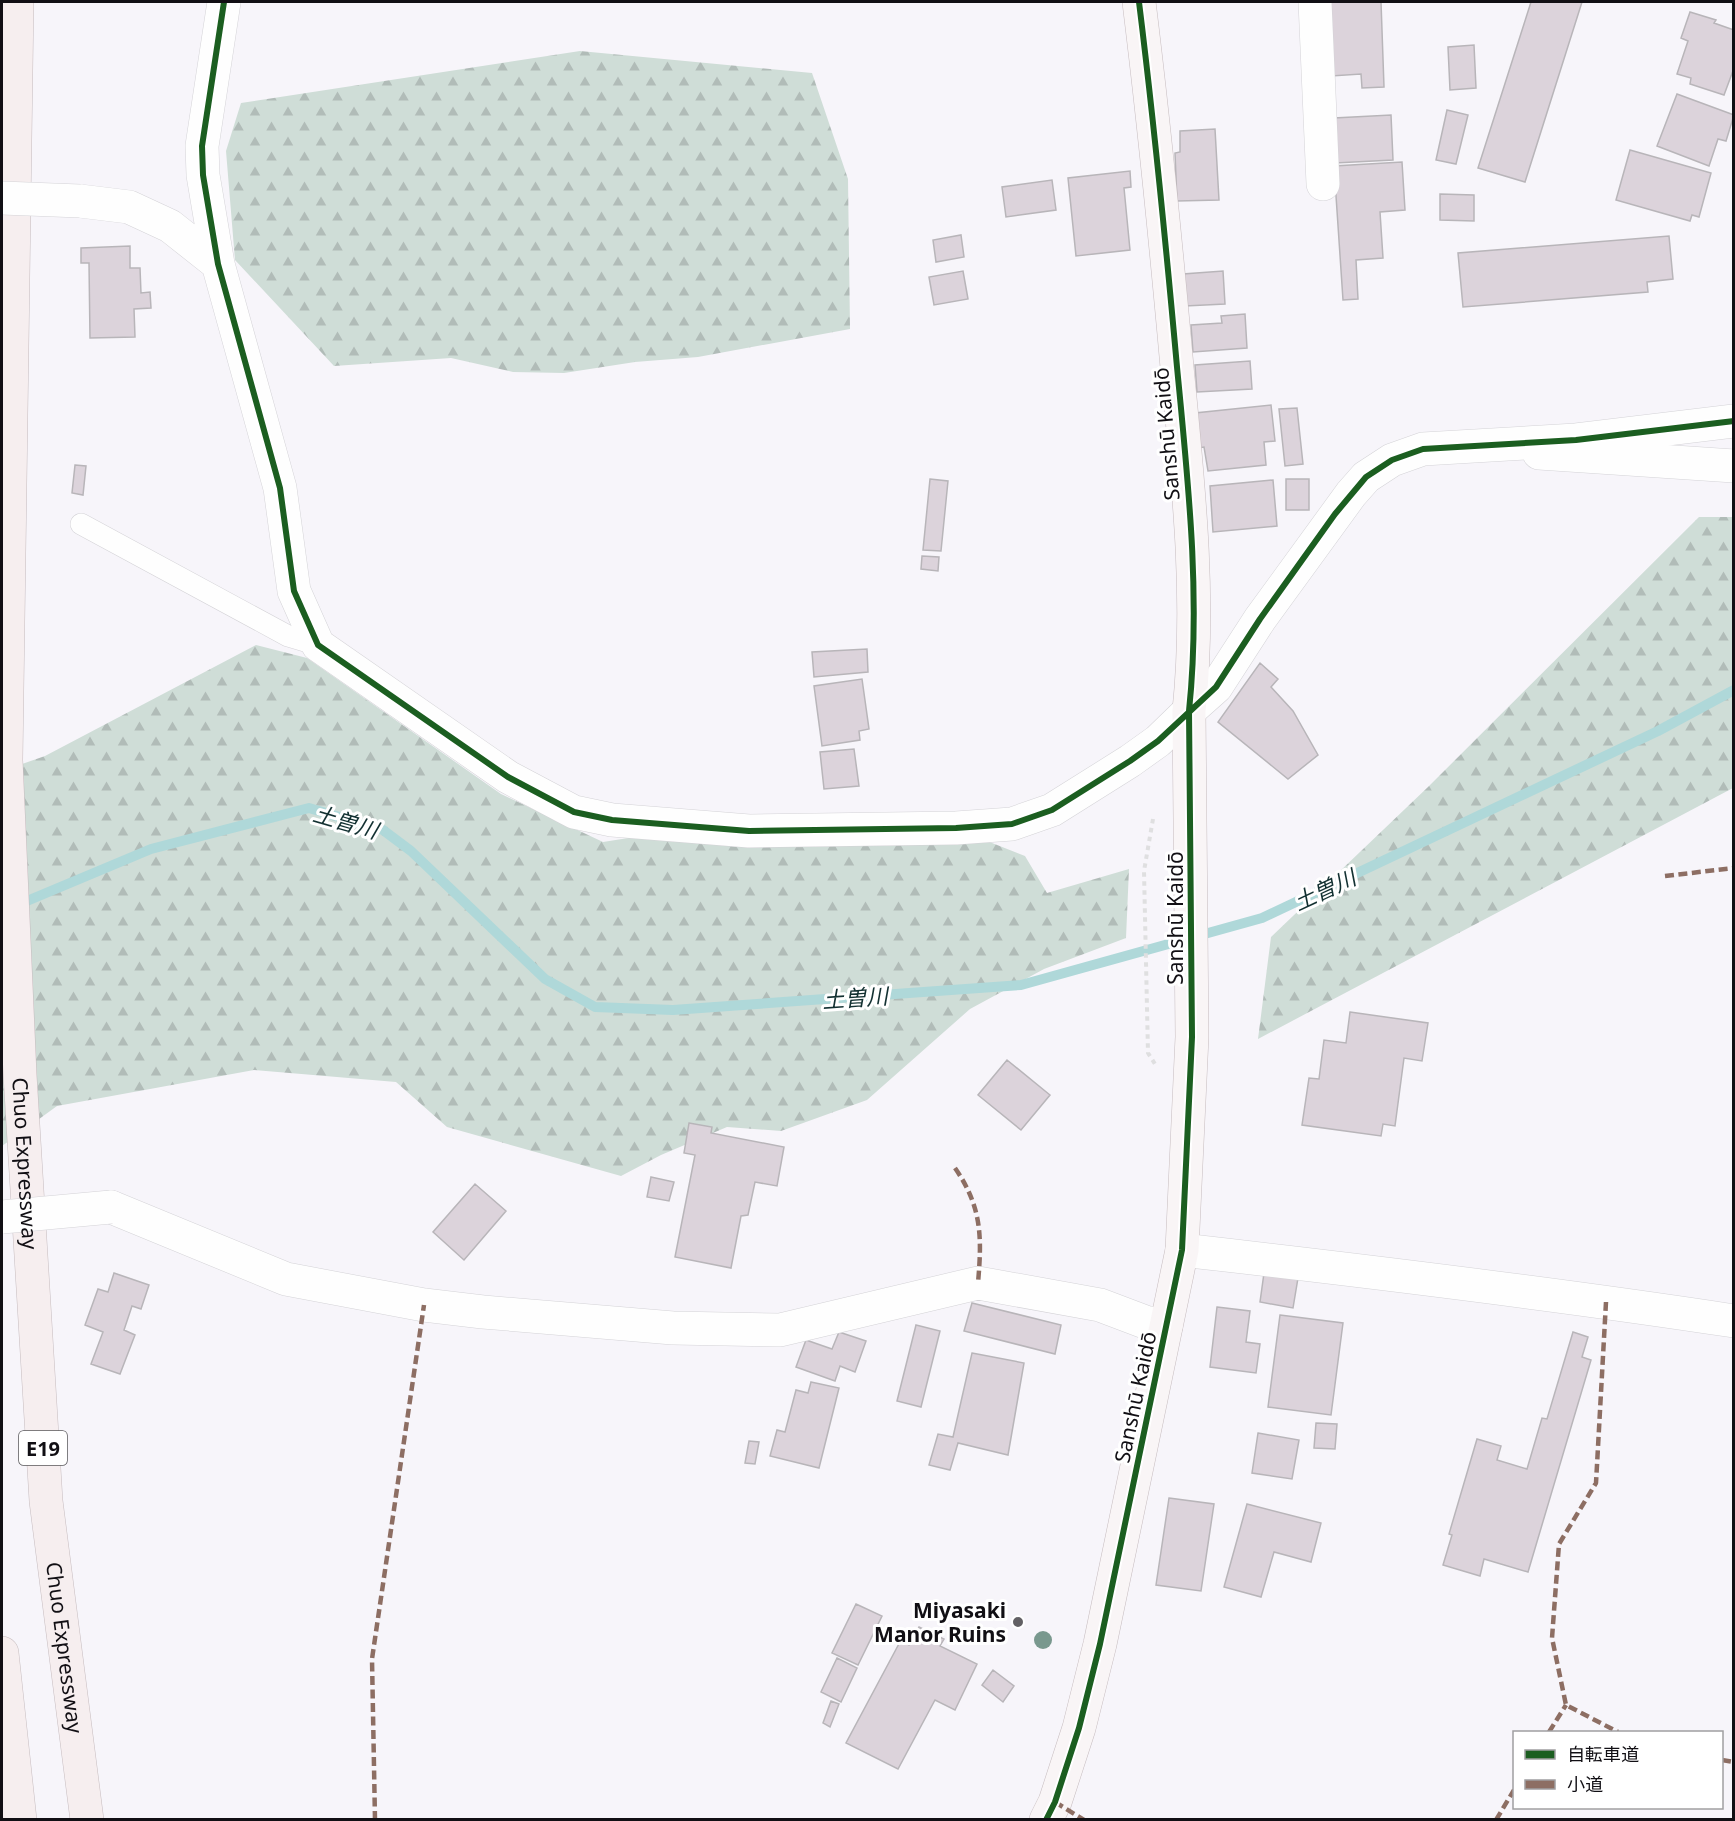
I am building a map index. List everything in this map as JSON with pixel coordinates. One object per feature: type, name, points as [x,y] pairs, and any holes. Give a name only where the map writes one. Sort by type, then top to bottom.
[{"type":"highway","name":"Chuo Expressway","points":[[17,2],[6,760],[20,1075],[46,1502],[87,1820]]},
{"type":"highway","points":[[2,1653],[20,1820]]},
{"type":"main road","name":"Sanshū Kaidō","points":[[1046,1820],[1055,1802],[1075,1738],[1100,1644],[1182,1250],[1192,1037],[1189,711],[1194,587],[1185,444],[1155,134],[1138,2]]},
{"type":"street","points":[[224,2],[202,146],[203,175],[218,264],[280,488],[294,591],[318,645],[508,777],[574,812],[623,821],[749,831],[956,828],[1012,824],[1052,810],[1130,761],[1158,741],[1216,687],[1260,619],[1335,514],[1366,477],[1392,460],[1423,449],[1576,440],[1734,421]]},
{"type":"street","points":[[1315,2],[1323,184]]},
{"type":"street","points":[[2,198],[80,201],[129,207],[170,226],[218,264]]},
{"type":"street","points":[[1447,447],[1734,466]]},
{"type":"street","points":[[2,1217],[111,1208],[286,1279],[424,1305],[483,1312],[673,1328],[780,1330],[978,1282],[1100,1305],[1145,1322],[1166,1326]]},
{"type":"street","points":[[1182,1250],[1420,1277],[1734,1321]]},
{"type":"lane","points":[[81,524],[278,631],[318,645]]},
{"type":"path","points":[[1144,871],[1148,1053]]},
{"type":"green space","points":[[580,51],[812,73],[848,179],[850,329],[698,357],[635,362],[564,373],[513,372],[451,358],[334,366],[235,260],[226,151],[241,103]]},
{"type":"green space","points":[[1699,517],[1733,517],[1733,788],[1258,1039],[1271,937],[1428,787]]},
{"type":"green space","points":[[256,645],[307,658],[501,794],[603,842],[742,820],[987,841],[1025,856],[1047,893],[1129,869],[1126,938],[1044,969],[970,1009],[867,1100],[781,1131],[727,1127],[661,1155],[621,1176],[447,1127],[396,1082],[254,1070],[57,1106],[2,1146],[2,771],[45,756]]},
{"type":"building","points":[[1329,2],[1381,2],[1384,87],[1362,88],[1361,74],[1331,76]]},
{"type":"building","points":[[1531,2],[1582,2],[1525,182],[1478,168]]},
{"type":"building","points":[[1690,12],[1716,20],[1714,23],[1734,30],[1734,68],[1724,95],[1690,84],[1691,78],[1677,74],[1688,41],[1681,38]]},
{"type":"building","points":[[1474,45],[1476,88],[1450,90],[1448,47]]},
{"type":"building","points":[[1677,94],[1734,115],[1726,141],[1718,139],[1709,166],[1657,146]]},
{"type":"building","points":[[1447,110],[1468,115],[1456,164],[1436,160]]},
{"type":"building","points":[[1391,115],[1393,160],[1335,163],[1334,118]]},
{"type":"building","points":[[1215,129],[1219,200],[1177,201],[1175,153],[1180,152],[1180,131]]},
{"type":"building","points":[[1630,150],[1711,173],[1699,217],[1692,215],[1690,221],[1616,200]]},
{"type":"building","points":[[1402,162],[1405,210],[1380,212],[1383,258],[1356,260],[1358,299],[1343,300],[1334,166]]},
{"type":"building","points":[[1130,171],[1131,187],[1124,188],[1130,250],[1076,256],[1068,178]]},
{"type":"building","points":[[1052,180],[1056,210],[1006,217],[1002,187]]},
{"type":"building","points":[[1440,194],[1474,195],[1474,221],[1440,220]]},
{"type":"building","points":[[961,235],[964,257],[936,262],[933,240]]},
{"type":"building","points":[[1669,236],[1673,279],[1647,282],[1648,292],[1463,307],[1458,253]]},
{"type":"building","points":[[130,246],[130,268],[140,268],[141,293],[150,292],[151,308],[134,309],[135,337],[90,338],[89,263],[81,263],[81,248]]},
{"type":"building","points":[[963,271],[968,299],[934,305],[929,277]]},
{"type":"building","points":[[1223,271],[1225,304],[1185,306],[1183,274]]},
{"type":"building","points":[[1245,314],[1247,348],[1193,352],[1191,325],[1222,323],[1221,316]]},
{"type":"building","points":[[1250,361],[1252,389],[1197,392],[1195,365]]},
{"type":"building","points":[[1271,405],[1275,441],[1264,442],[1266,465],[1208,471],[1204,447],[1198,448],[1195,413]]},
{"type":"building","points":[[1297,408],[1303,464],[1285,466],[1279,409]]},
{"type":"building","points":[[75,465],[86,466],[83,495],[72,493]]},
{"type":"building","points":[[930,479],[948,481],[941,551],[923,550]]},
{"type":"building","points":[[1286,479],[1309,479],[1309,510],[1286,510]]},
{"type":"building","points":[[1273,480],[1277,526],[1213,532],[1210,486]]},
{"type":"building","points":[[922,556],[939,557],[938,571],[921,569]]},
{"type":"building","points":[[867,649],[868,672],[814,677],[812,652]]},
{"type":"building","points":[[1260,663],[1278,679],[1271,687],[1293,711],[1318,755],[1288,779],[1218,722]]},
{"type":"building","points":[[862,679],[869,729],[859,731],[860,740],[822,746],[814,686]]},
{"type":"building","points":[[854,749],[859,786],[824,789],[820,752]]},
{"type":"building","points":[[1350,1012],[1428,1023],[1422,1061],[1404,1058],[1395,1126],[1383,1124],[1381,1136],[1302,1125],[1309,1078],[1319,1079],[1324,1040],[1346,1043]]},
{"type":"building","points":[[1007,1060],[1050,1095],[1021,1130],[978,1095]]},
{"type":"building","points":[[689,1123],[712,1127],[711,1133],[784,1147],[777,1186],[755,1182],[748,1215],[741,1216],[731,1268],[675,1257],[695,1155],[684,1153]]},
{"type":"building","points":[[651,1177],[674,1182],[669,1201],[647,1197]]},
{"type":"building","points":[[475,1184],[506,1211],[464,1260],[433,1232]]},
{"type":"building","points":[[114,1273],[149,1285],[141,1309],[132,1306],[124,1330],[135,1335],[120,1374],[91,1364],[103,1332],[85,1325],[98,1289],[108,1292]]},
{"type":"building","points":[[1264,1273],[1298,1278],[1293,1308],[1260,1302]]},
{"type":"building","points":[[972,1303],[1061,1325],[1055,1354],[964,1331]]},
{"type":"building","points":[[1217,1307],[1250,1311],[1246,1342],[1260,1344],[1256,1373],[1210,1367]]},
{"type":"building","points":[[1280,1315],[1343,1323],[1331,1415],[1268,1407]]},
{"type":"building","points":[[916,1325],[940,1331],[921,1407],[897,1401]]},
{"type":"building","points":[[839,1332],[866,1341],[855,1372],[840,1366],[835,1381],[796,1367],[806,1340],[832,1349]]},
{"type":"building","points":[[1573,1332],[1588,1337],[1582,1357],[1591,1360],[1528,1572],[1484,1559],[1480,1576],[1443,1565],[1452,1535],[1449,1534],[1477,1439],[1501,1446],[1497,1460],[1527,1469],[1542,1418],[1547,1419]]},
{"type":"building","points":[[972,1353],[1024,1363],[1008,1455],[958,1443],[950,1470],[929,1465],[938,1434],[953,1437]]},
{"type":"building","points":[[811,1382],[839,1388],[819,1468],[770,1456],[777,1430],[785,1432],[796,1390],[808,1393]]},
{"type":"building","points":[[1316,1423],[1337,1424],[1335,1449],[1314,1448]]},
{"type":"building","points":[[1258,1433],[1299,1440],[1292,1479],[1252,1473]]},
{"type":"building","points":[[749,1441],[759,1442],[755,1464],[745,1463]]},
{"type":"building","points":[[1169,1498],[1214,1504],[1201,1591],[1156,1585]]},
{"type":"building","points":[[1247,1504],[1321,1523],[1311,1562],[1274,1552],[1261,1597],[1224,1587]]},
{"type":"building","points":[[856,1604],[882,1616],[858,1665],[832,1653]]},
{"type":"building","points":[[919,1627],[944,1639],[940,1646],[977,1664],[955,1710],[935,1700],[898,1769],[846,1743],[901,1640],[909,1645]]},
{"type":"building","points":[[837,1658],[857,1668],[841,1702],[821,1692]]},
{"type":"building","points":[[993,1670],[1014,1686],[1003,1702],[982,1685]]},
{"type":"building","points":[[831,1701],[839,1704],[830,1727],[823,1723]]},
{"type":"waterway","name":"土曽川","points":[[15,906],[151,849],[309,808],[383,830],[411,851],[545,979],[595,1007],[673,1010],[1021,985],[1262,918],[1658,731],[1734,690]]},
{"type":"marked path","points":[[1665,876],[1734,868]]},
{"type":"marked path","points":[[955,1168],[971,1196],[978,1223],[980,1237],[978,1283]]},
{"type":"marked path","points":[[1606,1302],[1596,1483],[1559,1544],[1552,1638],[1566,1705],[1616,1731]]},
{"type":"marked path","points":[[375,1820],[372,1659],[424,1305]]},
{"type":"marked path","points":[[1550,1731],[1566,1705]]},
{"type":"marked path","points":[[1723,1760],[1734,1762]]},
{"type":"marked path","points":[[1496,1820],[1513,1792]]},
{"type":"marked path","points":[[1055,1802],[1084,1820]]},
{"type":"cycle path","points":[[224,2],[202,146],[203,175],[218,264],[280,488],[294,591],[318,645],[508,777],[574,812],[612,820],[749,831],[956,828],[1012,824],[1052,810],[1130,761],[1158,741],[1216,687],[1260,619],[1335,514],[1366,477],[1392,460],[1423,449],[1576,440],[1734,421]]},
{"type":"cycle path","points":[[1046,1820],[1055,1802],[1079,1728],[1100,1644],[1182,1250],[1192,1037],[1189,711],[1194,625],[1192,539],[1159,184],[1139,2]]},
{"type":"place","name":"Miyasaki Manor Ruins","points":[[1018,1622]]}]
